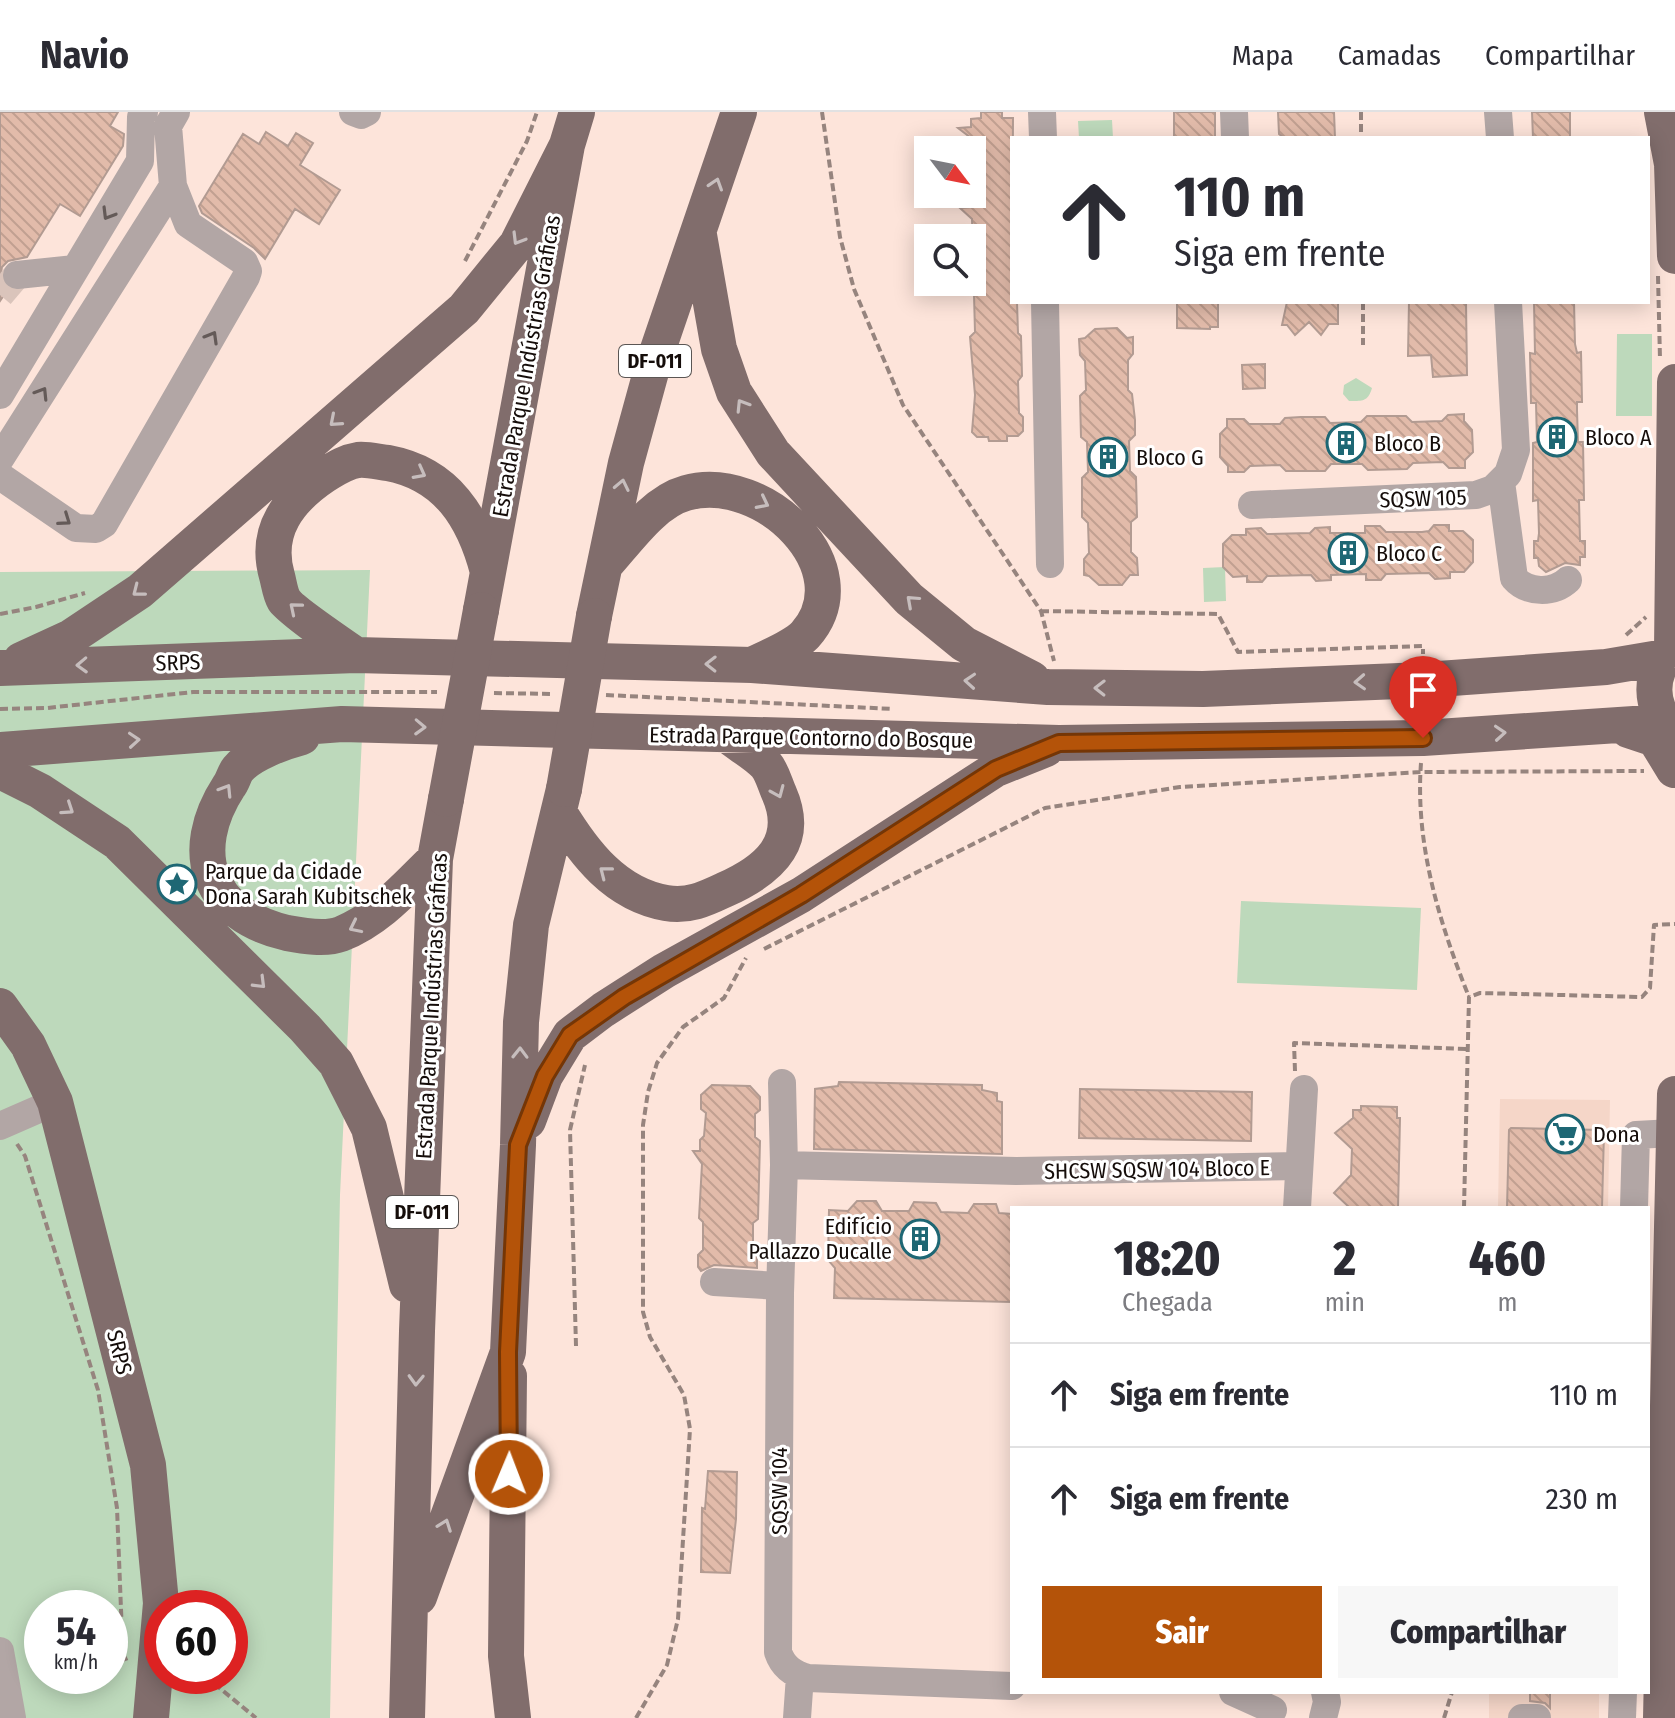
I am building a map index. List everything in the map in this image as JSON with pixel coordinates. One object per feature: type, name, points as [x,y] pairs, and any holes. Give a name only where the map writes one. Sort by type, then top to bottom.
[{"type":"main road","name":"Estrada Parque Indústrias Gráficas","points":[[513,1718],[506,1656],[508,1352],[521,1022],[531,925],[562,801],[594,616],[626,463],[654,361],[739,112]]},
{"type":"main road","points":[[1662,112],[1672,164],[1667,264]]},
{"type":"main road","name":"Estrada Parque Indústrias Gráficas","points":[[407,1718],[417,1331],[435,859],[572,128]]},
{"type":"main road","points":[[2,668],[71,637],[140,591],[464,309],[517,244],[572,128]]},
{"type":"main road","points":[[699,235],[719,349],[734,392],[773,453],[909,599],[964,644],[1054,687]]},
{"type":"main road","points":[[1667,371],[1671,651],[1659,666],[1653,689],[1654,700],[1671,728],[1675,793]]},
{"type":"main road","points":[[488,573],[480,539],[452,497],[429,477],[408,467],[359,460],[342,465],[298,496],[285,511],[277,529],[273,562],[284,601],[356,655],[752,665],[1054,687],[1203,689],[1424,680],[1614,652],[1671,651]]},
{"type":"main road","points":[[605,565],[660,506],[684,493],[710,489],[735,491],[757,499],[782,514],[799,532],[819,568],[822,587],[820,606],[804,636],[752,665]]},
{"type":"main road","points":[[1614,652],[1645,638],[1660,619],[1672,588]]},
{"type":"main road","name":"SRPS","points":[[2,668],[356,655]]},
{"type":"main road","points":[[0,750],[342,724]]},
{"type":"main road","points":[[342,724],[273,746],[237,769],[220,800],[206,849],[219,892],[251,922],[303,937],[337,936],[365,923],[435,859]]},
{"type":"main road","name":"Estrada Parque Contorno do Bosque","points":[[342,724],[1059,743],[1423,738],[1603,725],[1671,728]]},
{"type":"main road","points":[[1603,725],[1655,739],[1674,770]]},
{"type":"main road","points":[[562,801],[586,855],[616,881],[646,898],[666,903],[686,905],[706,898],[743,881],[771,860],[781,845],[787,821],[767,766],[727,735]]},
{"type":"main road","points":[[518,1145],[545,1076],[570,1035],[603,1010],[664,971],[801,895],[996,769],[1059,743]]},
{"type":"main road","points":[[0,771],[40,791],[117,842],[305,1028],[336,1063],[369,1128],[417,1331]]},
{"type":"main road","name":"SRPS","points":[[0,1006],[28,1045],[55,1102],[148,1465],[160,1590]]},
{"type":"main road","points":[[1661,1718],[1656,1559],[1658,1366],[1673,1249],[1675,1094]]},
{"type":"main road","name":"Estrada Parque Indústrias Gráficas","points":[[409,1625],[508,1352]]},
{"type":"main road","name":"SRPS","points":[[151,1718],[153,1694]]},
{"type":"street","points":[[0,395],[140,161],[141,117],[144,112]]},
{"type":"street","points":[[0,476],[76,528],[96,529],[104,524],[246,277],[248,271],[244,262],[188,224],[172,183],[168,126],[176,112]]},
{"type":"street","points":[[353,112],[361,115],[367,112]]},
{"type":"street","points":[[1042,112],[1043,136]]},
{"type":"street","points":[[1234,112],[1235,136]]},
{"type":"street","points":[[1498,112],[1500,136]]},
{"type":"street","points":[[140,161],[172,183]]},
{"type":"street","points":[[0,459],[172,183]]},
{"type":"street","points":[[17,275],[75,269]]},
{"type":"street","points":[[1045,304],[1050,564]]},
{"type":"street","points":[[1508,304],[1516,450],[1513,465],[1501,482],[1514,578],[1529,589],[1558,588],[1568,580]]},
{"type":"street","name":"SQSW 105","points":[[1252,505],[1476,495],[1487,492],[1501,482]]},
{"type":"street","name":"SQSW 104","points":[[782,1083],[784,1165],[780,1286],[778,1652],[785,1666],[800,1676]]},
{"type":"street","points":[[1297,1206],[1304,1089]]},
{"type":"street","points":[[2,1124],[55,1102]]},
{"type":"street","points":[[1634,1206],[1636,1135],[1673,1133]]},
{"type":"street","name":"SHCSW SQSW 104 Bloco E","points":[[784,1165],[1016,1171],[1298,1166]]},
{"type":"street","points":[[714,1282],[780,1286]]},
{"type":"street","points":[[0,1651],[12,1718]]},
{"type":"street","points":[[797,1718],[800,1676],[1010,1686]]},
{"type":"street","points":[[1239,1694],[1275,1707]]},
{"type":"street","points":[[1622,1718],[1623,1694]]},
{"type":"street","points":[[1522,1718],[1537,1718]]},
{"type":"path","points":[[459,271],[527,141],[537,112]]},
{"type":"path","points":[[822,112],[840,237],[854,289],[903,405],[1041,611],[1054,687]]},
{"type":"path","points":[[1361,112],[1361,136]]},
{"type":"path","points":[[1667,264],[1667,371]]},
{"type":"path","points":[[1363,304],[1363,345]]},
{"type":"path","points":[[0,614],[90,592]]},
{"type":"path","points":[[1041,611],[1218,614],[1238,652],[1423,646]]},
{"type":"path","points":[[1614,652],[1647,616]]},
{"type":"path","points":[[1423,655],[1435,654]]},
{"type":"path","points":[[0,709],[47,708],[193,692],[443,692]]},
{"type":"path","points":[[488,693],[563,695]]},
{"type":"path","points":[[593,695],[906,709]]},
{"type":"path","points":[[761,951],[1045,808],[1180,787],[1420,772],[1674,770]]},
{"type":"path","points":[[1420,772],[1419,800],[1432,887],[1447,942],[1469,997],[1464,1206]]},
{"type":"path","points":[[1469,997],[1480,993],[1642,997],[1650,988],[1654,925],[1675,924]]},
{"type":"path","points":[[636,1718],[667,1665],[678,1619],[690,1429],[684,1395],[650,1337],[643,1312],[643,1125],[657,1063],[683,1027],[724,998],[746,958],[734,965]]},
{"type":"path","points":[[1304,1089],[1295,1077],[1294,1043],[1468,1049]]},
{"type":"path","points":[[576,1346],[570,1130],[586,1060]]},
{"type":"path","points":[[2,1124],[25,1156],[98,1390],[117,1508],[123,1660],[144,1651]]},
{"type":"path","points":[[227,1694],[256,1718]]},
{"type":"path","points":[[1444,1718],[1451,1694]]},
{"type":"shaded area","points":[[1500,1099],[1610,1100],[1608,1206],[1498,1206]]},
{"type":"shaded area","points":[[1489,1694],[1599,1694],[1599,1718],[1489,1718]]},
{"type":"green space","points":[[1112,120],[1113,136],[1079,136],[1078,121]]},
{"type":"green space","points":[[1617,334],[1652,334],[1652,416],[1616,416]]},
{"type":"green space","points":[[1356,378],[1372,388],[1364,400],[1349,401],[1343,394],[1344,385]]},
{"type":"green space","points":[[1225,567],[1226,601],[1204,602],[1203,568]]},
{"type":"green space","name":"Parque da Cidade Dona Sarah Kubitschek","points":[[370,570],[340,1195],[330,1718],[0,1718],[0,572]]},
{"type":"green space","points":[[1241,901],[1421,908],[1417,990],[1237,983]]},
{"type":"building","points":[[0,112],[118,112],[110,126],[124,134],[123,146],[80,216],[60,204],[27,257],[8,261],[2,267],[0,278]]},
{"type":"building","points":[[981,112],[1002,112],[1002,118],[1013,118],[1013,136],[1010,136],[1010,304],[1017,304],[1018,333],[1021,336],[1022,376],[1018,381],[1023,431],[1018,436],[1007,436],[1007,441],[989,441],[988,437],[977,437],[972,432],[975,395],[970,337],[975,332],[974,296],[986,296],[986,224],[972,224],[972,219],[960,208],[986,208],[986,136],[968,136],[958,128],[971,127],[971,119],[981,118]]},
{"type":"building","points":[[1174,112],[1215,112],[1215,136],[1174,136]]},
{"type":"building","points":[[1278,112],[1334,112],[1335,136],[1279,134]]},
{"type":"building","points":[[1532,112],[1570,112],[1570,136],[1533,136]]},
{"type":"building","points":[[266,132],[288,146],[296,133],[313,143],[300,165],[340,190],[319,224],[295,209],[265,259],[202,213],[199,206],[243,134],[259,144]]},
{"type":"building","points":[[0,278],[8,289],[0,301]]},
{"type":"building","points":[[1177,304],[1218,304],[1218,327],[1177,328]]},
{"type":"building","points":[[1287,304],[1338,304],[1338,324],[1329,324],[1321,335],[1309,322],[1295,335],[1287,325],[1282,325]]},
{"type":"building","points":[[1409,304],[1466,304],[1467,375],[1433,377],[1431,355],[1408,356]]},
{"type":"building","name":"Bloco A","points":[[1534,304],[1574,304],[1575,344],[1577,353],[1581,352],[1582,402],[1577,402],[1577,410],[1578,442],[1583,442],[1584,500],[1579,500],[1580,541],[1585,541],[1585,557],[1580,557],[1580,565],[1565,563],[1546,572],[1539,566],[1538,558],[1534,558],[1534,541],[1538,541],[1539,533],[1538,500],[1533,501],[1533,443],[1537,442],[1536,403],[1531,403],[1530,353],[1535,354]]},
{"type":"building","name":"Bloco G","points":[[1117,328],[1127,338],[1133,337],[1133,354],[1128,360],[1128,390],[1132,394],[1135,435],[1129,441],[1130,471],[1136,477],[1137,517],[1131,522],[1131,552],[1137,558],[1138,575],[1130,575],[1122,585],[1099,585],[1084,575],[1084,559],[1089,553],[1088,523],[1082,517],[1082,478],[1088,472],[1087,442],[1081,437],[1080,396],[1086,390],[1085,361],[1080,355],[1079,339],[1095,329]]},
{"type":"building","points":[[1265,364],[1265,388],[1243,389],[1242,365]]},
{"type":"building","name":"Bloco B","points":[[1464,414],[1464,421],[1472,430],[1473,452],[1465,460],[1465,468],[1449,468],[1443,462],[1413,463],[1407,469],[1368,470],[1362,464],[1331,464],[1325,471],[1286,471],[1280,465],[1250,466],[1244,472],[1228,472],[1228,466],[1220,457],[1220,434],[1227,427],[1227,419],[1244,419],[1249,424],[1280,424],[1285,418],[1325,417],[1330,423],[1361,422],[1367,416],[1406,416],[1412,422],[1442,421],[1448,415]]},
{"type":"building","name":"Bloco C","points":[[1434,525],[1449,525],[1449,531],[1463,531],[1473,540],[1473,562],[1464,572],[1450,572],[1450,578],[1435,579],[1429,573],[1386,574],[1381,580],[1366,580],[1366,574],[1331,575],[1331,580],[1316,581],[1311,575],[1267,576],[1262,582],[1247,582],[1247,576],[1233,577],[1223,567],[1223,544],[1232,535],[1246,535],[1246,529],[1261,528],[1267,534],[1310,533],[1315,528],[1330,527],[1330,533],[1365,533],[1365,526],[1380,526],[1386,532],[1422,532],[1429,531]]},
{"type":"building","points":[[839,1082],[982,1085],[982,1090],[997,1093],[997,1101],[1002,1102],[1002,1154],[814,1149],[815,1089],[838,1086]]},
{"type":"building","points":[[712,1085],[750,1086],[760,1097],[760,1110],[755,1114],[755,1137],[760,1141],[758,1219],[753,1223],[753,1251],[757,1256],[757,1268],[714,1265],[701,1271],[698,1267],[698,1255],[703,1250],[703,1222],[699,1218],[702,1164],[693,1151],[700,1151],[700,1140],[704,1136],[706,1113],[701,1109],[701,1095]]},
{"type":"building","points":[[1080,1089],[1252,1092],[1251,1141],[1079,1138]]},
{"type":"building","points":[[1361,1106],[1397,1107],[1397,1118],[1400,1118],[1398,1206],[1348,1206],[1334,1193],[1351,1175],[1352,1149],[1335,1133],[1353,1118],[1353,1110],[1361,1110]]},
{"type":"building","points":[[1509,1130],[1602,1130],[1602,1206],[1507,1206]]},
{"type":"building","name":"Edifício Pallazzo Ducalle","points":[[857,1201],[876,1201],[882,1211],[909,1211],[914,1202],[936,1203],[941,1212],[968,1213],[974,1204],[996,1204],[999,1213],[1010,1214],[1010,1302],[834,1298],[835,1268],[828,1260],[829,1210],[848,1211]]},
{"type":"building","points":[[708,1471],[737,1472],[730,1573],[701,1572],[702,1508],[705,1509]]},
{"type":"building","points":[[1530,1694],[1550,1694],[1550,1708],[1545,1703],[1530,1701]]},
{"type":"tunnel","points":[[0,295],[17,275]]},
{"type":"place","name":"Bloco A","points":[[1557,437]]},
{"type":"place","name":"Bloco B","points":[[1346,443]]},
{"type":"place","name":"Bloco G","points":[[1108,457]]},
{"type":"place","name":"Bloco C","points":[[1348,553]]},
{"type":"place","name":"Parque da Cidade Dona Sarah Kubitschek","points":[[177,884]]},
{"type":"place","name":"Dona","points":[[1565,1134]]},
{"type":"place","name":"Edifício Pallazzo Ducalle","points":[[920,1239]]},
{"type":"route","points":[[509,1474],[508,1352],[518,1145],[545,1076],[570,1035],[664,971],[801,895],[996,769],[1059,743],[1423,738]]}]
